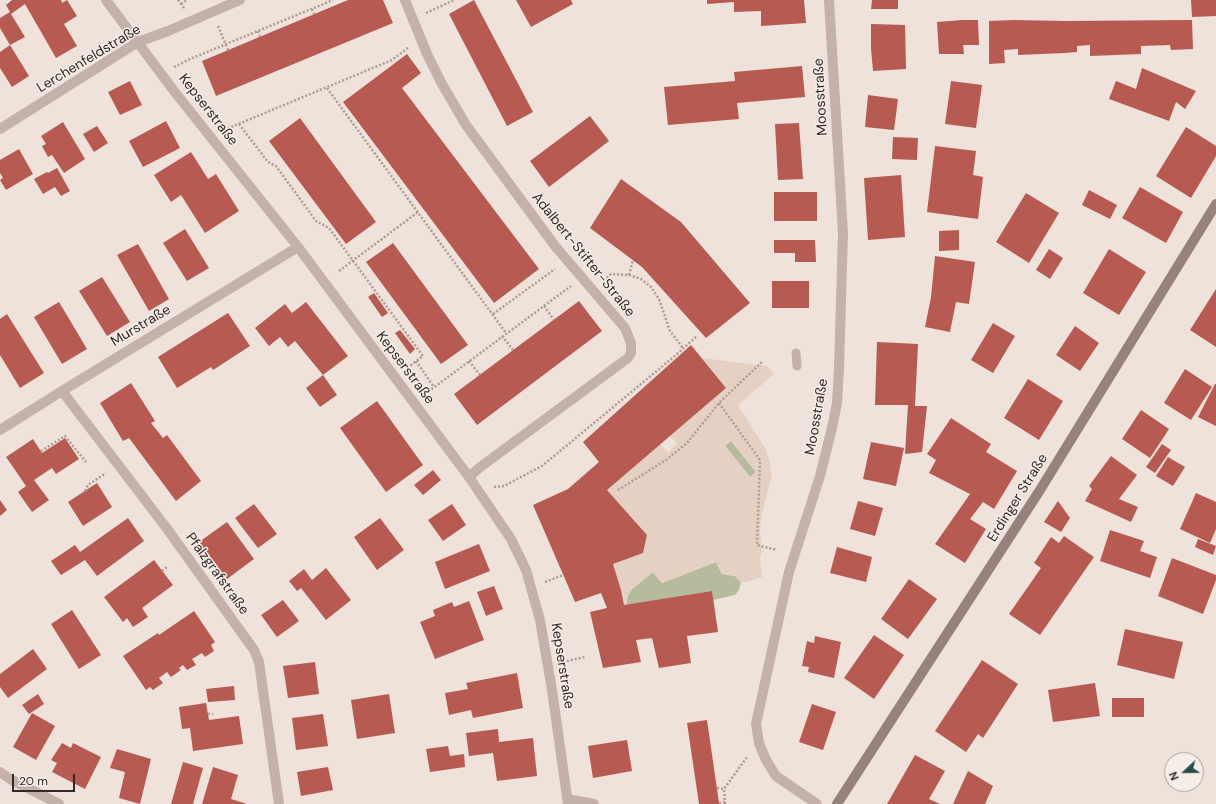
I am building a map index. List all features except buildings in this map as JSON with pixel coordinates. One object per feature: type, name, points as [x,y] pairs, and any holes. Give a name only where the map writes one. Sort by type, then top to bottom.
[{"type":"street","name":"Kepserstraße","points":[[106,0],[174,91],[298,247],[469,477],[511,539],[526,570],[533,590],[540,620],[552,690],[568,802]]},
{"type":"street","name":"Lerchenfeldstraße","points":[[0,129],[138,42],[168,31],[240,0]]},
{"type":"street","name":"Adalbert-Stifter-Straße","points":[[405,0],[427,54],[442,84],[466,125],[486,154],[567,261],[625,328],[631,343],[631,353],[628,358],[479,468],[469,477]]},
{"type":"street","name":"Moosstraße","points":[[817,804],[776,776],[766,760],[759,743],[756,724],[789,572],[820,476],[837,403],[840,368],[843,233],[829,0]]},
{"type":"street","name":"Erdinger Straße","points":[[837,804],[1040,490],[1216,204]]},
{"type":"street","name":"Murstraße","points":[[0,430],[62,390],[298,247]]},
{"type":"street","name":"Pfalzgrafstraße","points":[[62,390],[168,530],[254,650],[259,662],[279,804]]},
{"type":"street","points":[[0,772],[10,779],[59,804]]},
{"type":"street","points":[[568,802],[594,804]]},
{"type":"lane","points":[[796,353],[797,366]]},
{"type":"path","points":[[178,0],[184,9]]},
{"type":"path","points":[[181,4],[187,0]]},
{"type":"path","points":[[170,69],[190,59],[333,0]]},
{"type":"path","points":[[422,15],[454,0]]},
{"type":"path","points":[[312,9],[314,14]]},
{"type":"path","points":[[217,24],[228,50]]},
{"type":"path","points":[[258,31],[260,37]]},
{"type":"path","points":[[220,132],[392,60],[420,38]]},
{"type":"path","points":[[327,88],[506,333]]},
{"type":"path","points":[[240,124],[268,162],[276,166],[316,221],[329,228],[423,356],[404,370]]},
{"type":"path","points":[[339,271],[418,212]]},
{"type":"path","points":[[629,275],[633,260]]},
{"type":"path","points":[[493,314],[567,261]]},
{"type":"path","points":[[602,283],[611,274],[629,275],[641,279],[651,287],[659,299],[670,331],[683,348]]},
{"type":"path","points":[[423,395],[581,278]]},
{"type":"path","points":[[544,306],[554,320]]},
{"type":"path","points":[[502,336],[513,350]]},
{"type":"path","points":[[494,487],[504,486],[542,466],[696,336]]},
{"type":"path","points":[[469,360],[480,375]]},
{"type":"path","points":[[618,490],[666,460],[687,444],[719,403],[763,361]]},
{"type":"path","points":[[416,362],[434,387]]},
{"type":"path","points":[[719,403],[760,460],[757,545],[777,550]]},
{"type":"path","points":[[41,451],[65,436],[86,462]]},
{"type":"path","points":[[85,491],[88,485],[112,470]]},
{"type":"path","points":[[162,571],[167,567]]},
{"type":"path","points":[[543,582],[563,575]]},
{"type":"path","points":[[561,662],[585,657]]},
{"type":"path","points":[[208,714],[213,714]]},
{"type":"path","points":[[719,803],[725,803],[724,789],[747,758]]},
{"type":"path","points":[[717,788],[724,789]]},
{"type":"green space","points":[[731,441],[756,472],[750,477],[725,446]]},
{"type":"green space","points":[[716,562],[722,574],[735,576],[741,582],[739,590],[735,595],[713,600],[712,591],[626,605],[628,595],[632,589],[653,572],[662,583]]},
{"type":"shaded area","points":[[702,358],[767,366],[774,374],[738,405],[765,448],[770,462],[772,475],[762,513],[760,530],[762,577],[747,582],[741,582],[735,576],[722,574],[716,562],[662,583],[653,572],[632,589],[628,595],[626,605],[624,605],[613,564],[643,553],[647,535],[607,490],[660,444],[668,453],[677,443],[670,436],[726,388]],"holes":[[[731,441],[756,472],[750,477],[725,446]]]}]
